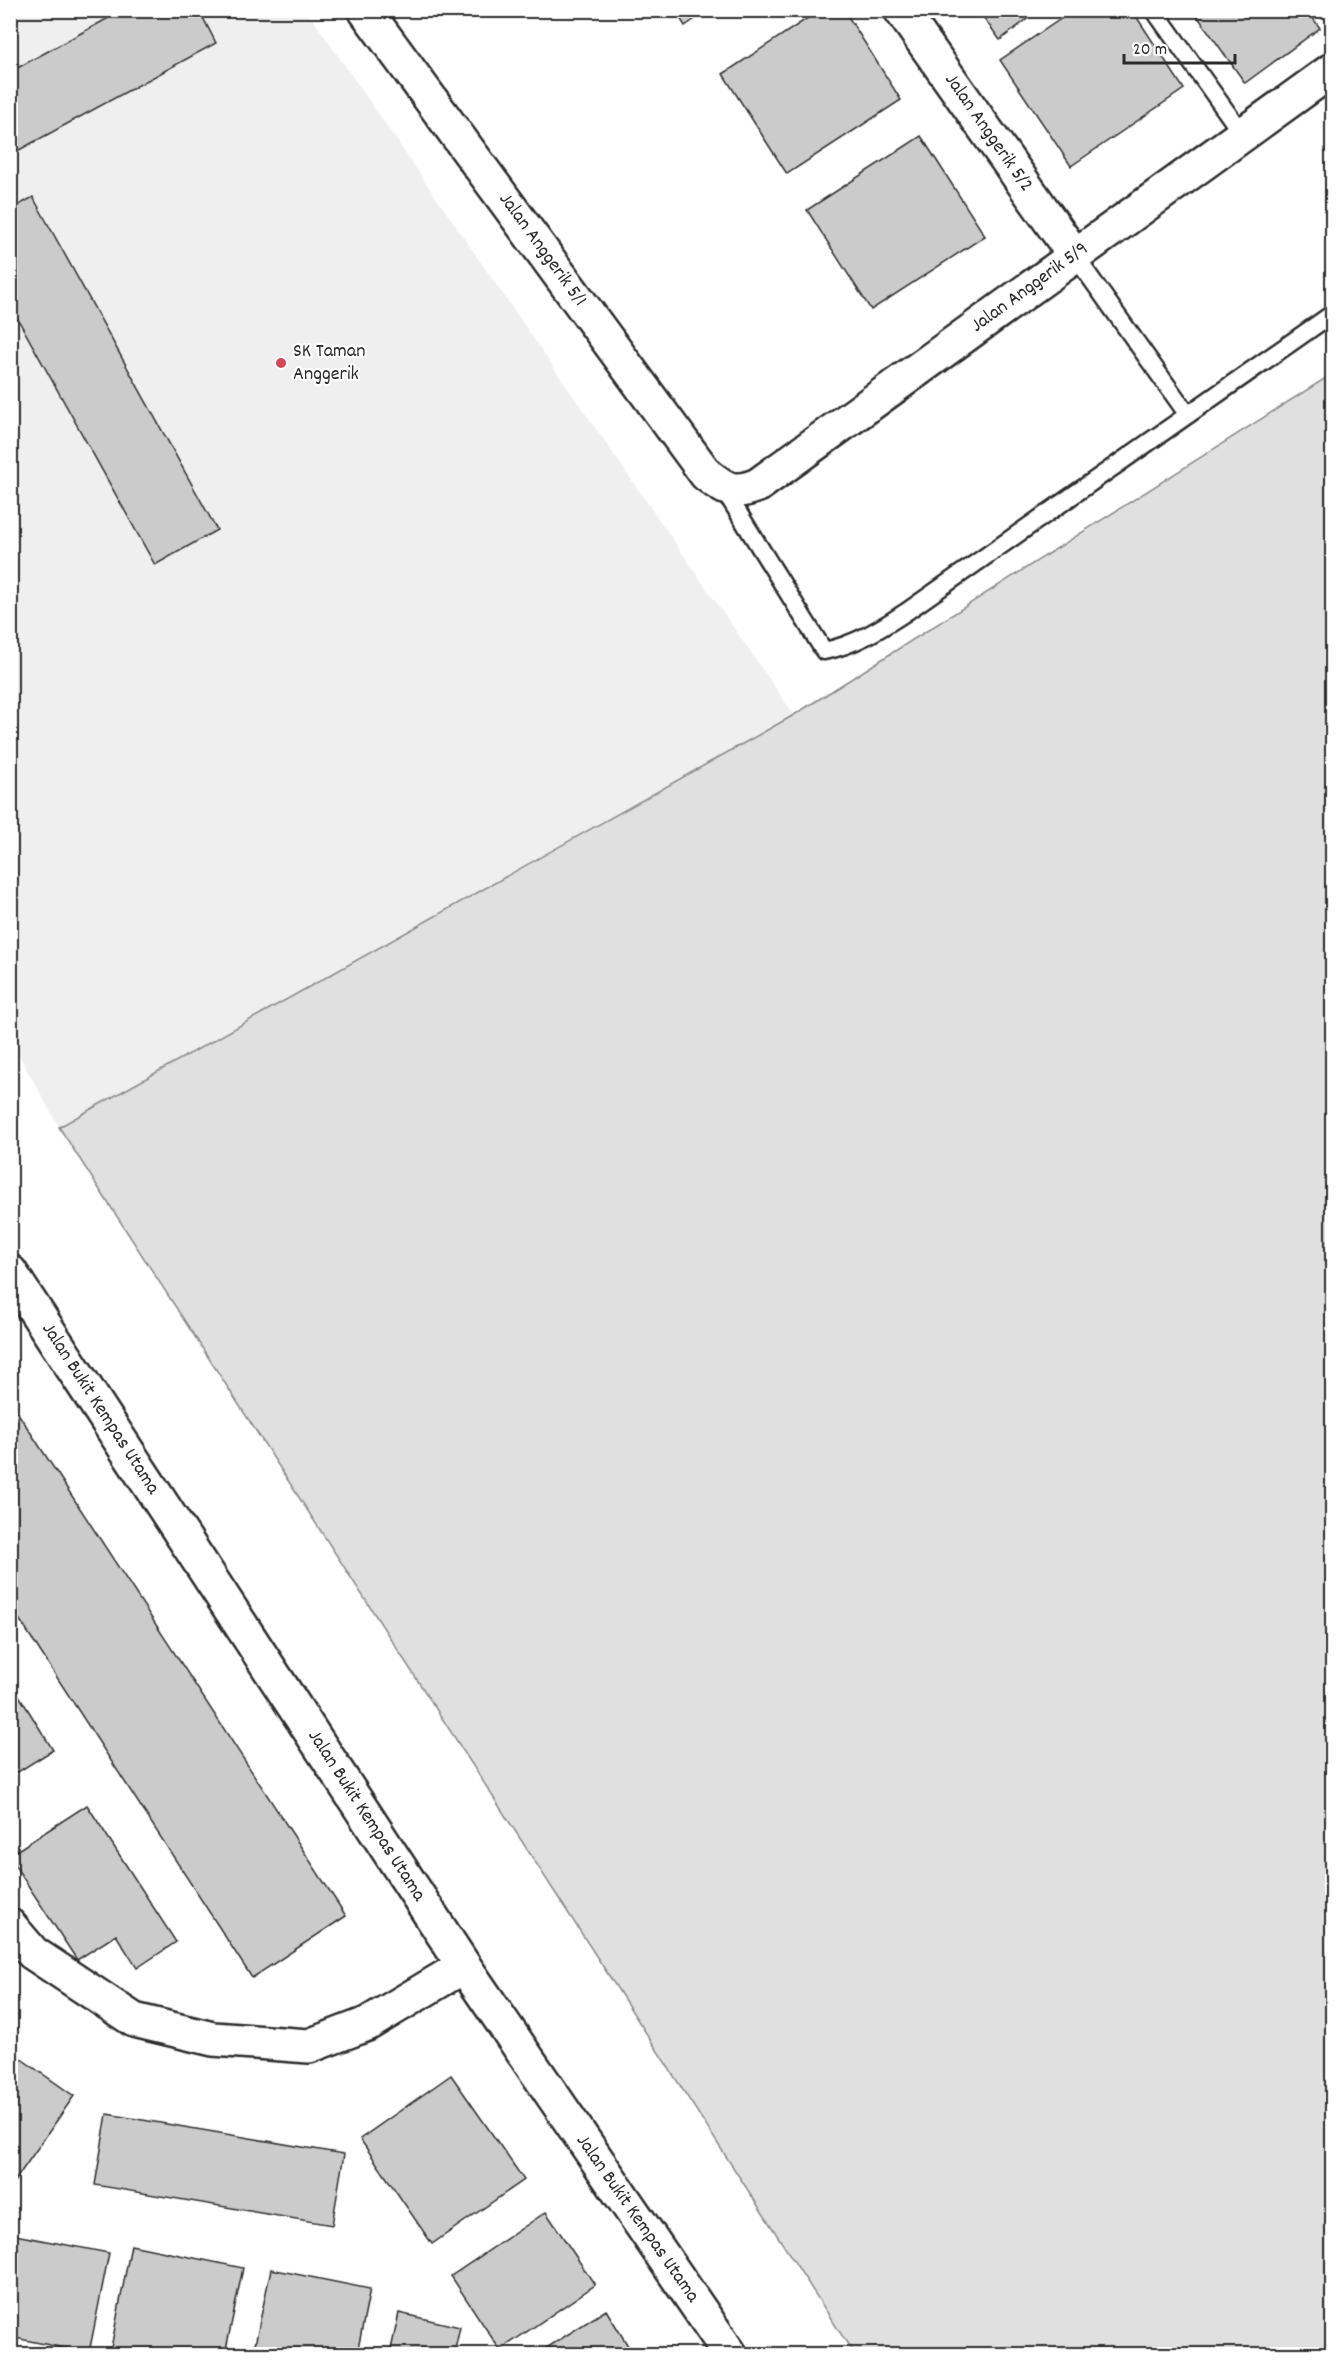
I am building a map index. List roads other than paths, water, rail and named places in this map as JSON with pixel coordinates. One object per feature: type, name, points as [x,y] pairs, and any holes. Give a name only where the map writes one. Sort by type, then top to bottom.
[{"type":"street","name":"Jalan Anggerik 5/1","points":[[365,10],[706,474],[722,487]]},
{"type":"street","name":"Jalan Anggerik 5/2","points":[[901,10],[1075,255]]},
{"type":"street","name":"Jalan Anggerik 5/9","points":[[722,487],[742,492],[758,485],[1332,70]]},
{"type":"street","name":"Jalan Bukit Kempas Utama","points":[[10,1272],[464,1966],[730,2355]]},
{"type":"street","points":[[10,1926],[33,1953],[134,2020],[213,2039],[309,2046],[367,2024],[464,1966]]},
{"type":"lane","points":[[1154,10],[1243,135]]},
{"type":"lane","points":[[1075,255],[1188,415]]},
{"type":"lane","points":[[722,487],[824,651],[844,647],[875,632],[1332,314]]},
{"type":"place","name":"SK Taman Anggerik","points":[[281,363]]}]
